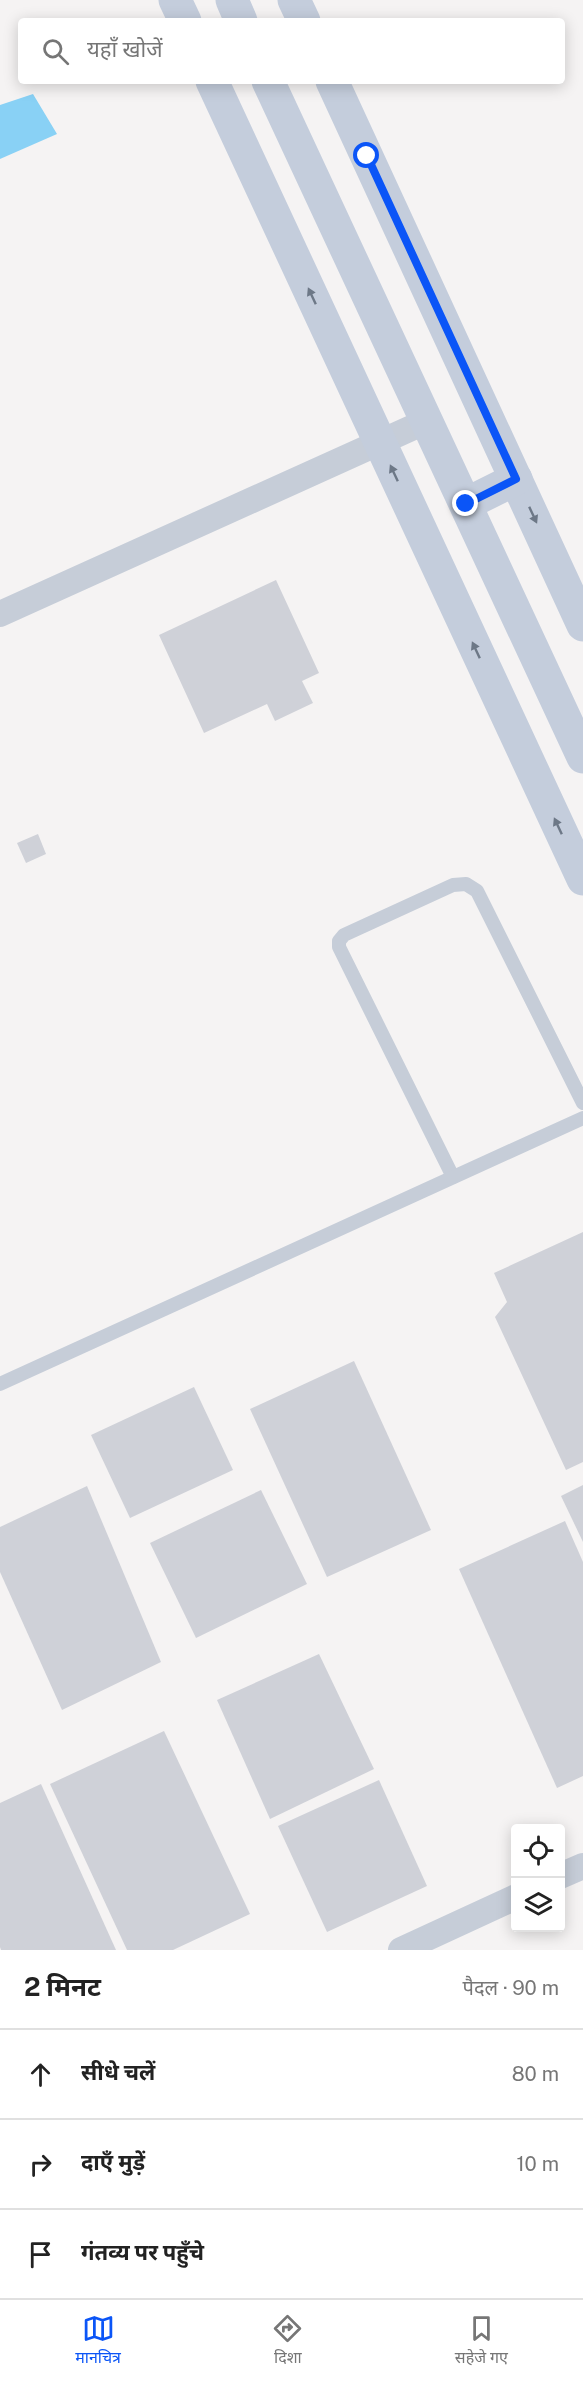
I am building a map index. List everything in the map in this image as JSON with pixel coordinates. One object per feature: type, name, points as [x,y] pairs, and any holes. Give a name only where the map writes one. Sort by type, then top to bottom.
[{"type":"street","points":[[175,0],[184,18]]},
{"type":"street","points":[[232,0],[240,18]]},
{"type":"street","points":[[294,0],[303,18]]},
{"type":"street","points":[[214,84],[583,879]]},
{"type":"street","points":[[269,84],[583,757]]},
{"type":"street","points":[[333,84],[583,625]]},
{"type":"street","points":[[0,615],[427,421]]},
{"type":"street","points":[[466,504],[516,479]]},
{"type":"street","points":[[565,1874],[583,1866]]},
{"type":"street","points":[[401,1950],[511,1899]]},
{"type":"lane","points":[[453,1177],[339,947],[339,941],[344,935],[453,885],[466,884],[477,891],[583,1103]]},
{"type":"lane","points":[[0,1384],[583,1118]]},
{"type":"water","points":[[33,94],[57,134],[0,159],[0,105]]},
{"type":"building","points":[[276,580],[319,673],[302,681],[313,703],[275,721],[267,704],[204,733],[159,635]]},
{"type":"building","points":[[38,834],[46,854],[26,863],[17,843]]},
{"type":"building","points":[[583,1232],[583,1462],[566,1470],[495,1317],[507,1302],[494,1273]]},
{"type":"building","points":[[354,1361],[431,1530],[327,1577],[250,1409]]},
{"type":"building","points":[[194,1387],[233,1470],[130,1518],[91,1435]]},
{"type":"building","points":[[583,1485],[583,1542],[561,1496]]},
{"type":"building","points":[[87,1486],[161,1662],[62,1710],[0,1572],[0,1527]]},
{"type":"building","points":[[261,1490],[307,1584],[196,1638],[150,1543]]},
{"type":"building","points":[[565,1521],[583,1562],[583,1776],[557,1788],[459,1569]]},
{"type":"building","points":[[319,1654],[374,1769],[270,1819],[217,1700]]},
{"type":"building","points":[[164,1731],[250,1914],[173,1950],[127,1950],[50,1784]]},
{"type":"building","points":[[379,1780],[427,1886],[327,1932],[278,1826]]},
{"type":"building","points":[[41,1784],[116,1950],[1,1950],[0,1803]]},
{"type":"route","points":[[367,156],[516,479],[466,504]]}]
